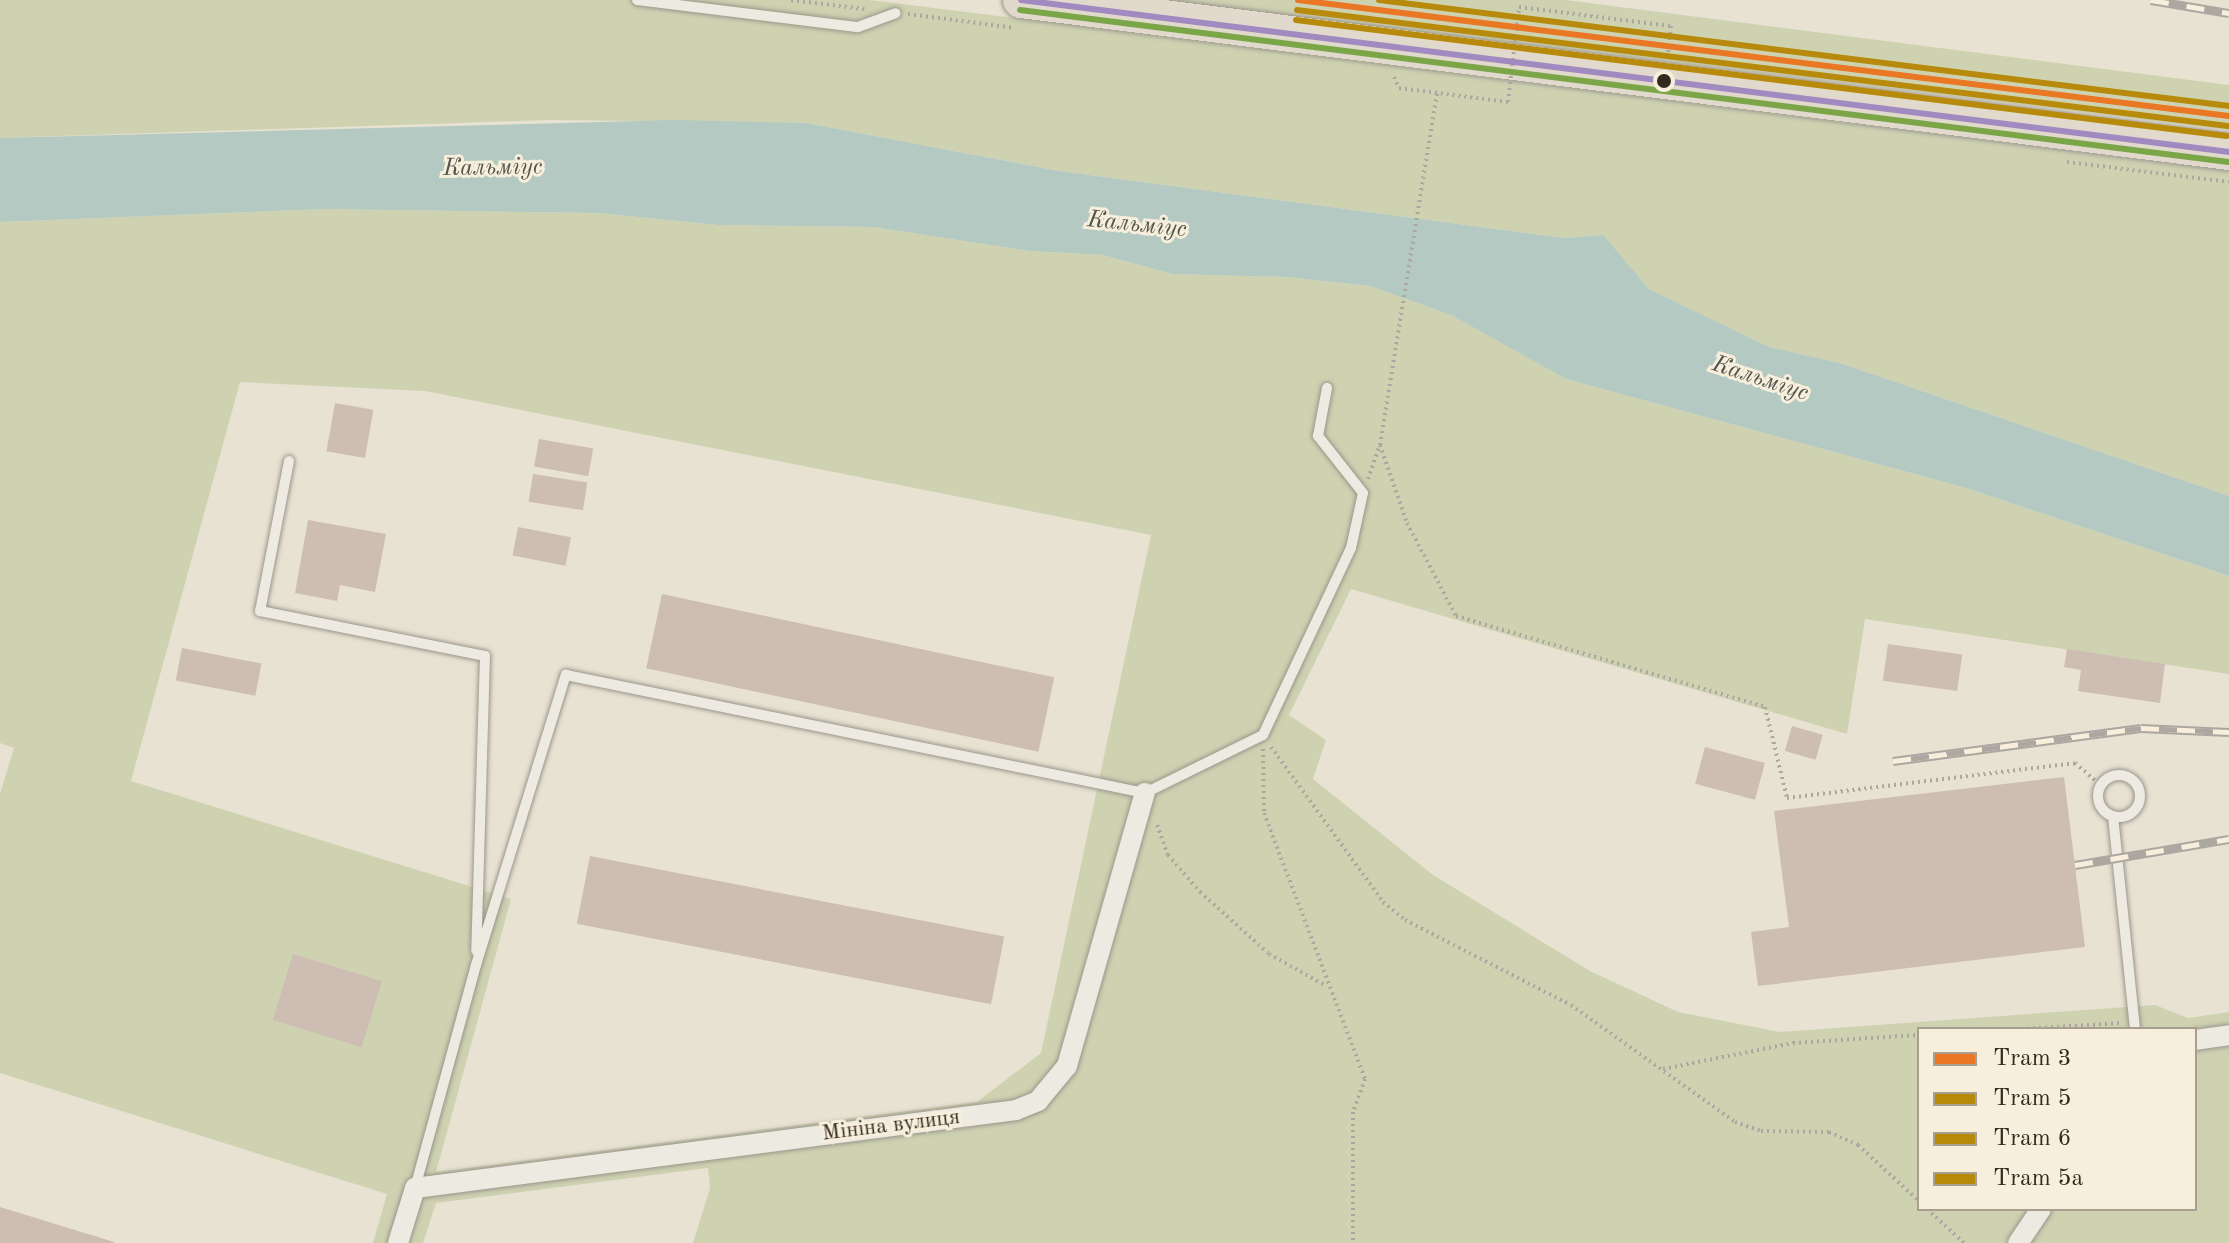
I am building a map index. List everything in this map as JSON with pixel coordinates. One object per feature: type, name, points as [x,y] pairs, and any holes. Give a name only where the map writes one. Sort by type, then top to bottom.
[{"type":"highway","points":[[1021,0],[2229,152]]},
{"type":"street","name":"Мініна вулиця","points":[[415,1188],[1016,1110],[1038,1101],[1067,1066],[1145,793]]},
{"type":"street","points":[[2197,1040],[2229,1035]]},
{"type":"street","points":[[398,1243],[415,1188]]},
{"type":"street","points":[[2018,1243],[2040,1211]]},
{"type":"lane","points":[[637,0],[858,27],[896,13]]},
{"type":"lane","points":[[415,1188],[476,965],[566,675],[1145,793],[1263,735],[1351,548],[1363,493],[1318,436],[1327,388]]},
{"type":"lane","points":[[289,461],[260,611],[485,656],[476,965]]},
{"type":"lane","points":[[2119,775],[2137,785],[2138,806],[2127,816],[2113,816],[2101,807],[2101,786],[2119,775]]},
{"type":"lane","points":[[2113,816],[2136,1025]]},
{"type":"path","points":[[1394,77],[1399,88],[1508,102],[1519,7],[1671,26],[1667,59]]},
{"type":"path","points":[[1363,493],[1380,445],[1437,93]]},
{"type":"path","points":[[1380,445],[1407,523],[1456,616],[1765,707],[1787,798],[2075,763],[2101,786]]},
{"type":"path","points":[[1263,735],[1264,813],[1326,986],[1365,1079],[1353,1112],[1353,1243]]},
{"type":"path","points":[[1263,735],[1306,800],[1336,833],[1383,902],[1405,920],[1560,998],[1735,1122],[1761,1131],[1829,1132],[1858,1145],[1917,1199]]},
{"type":"path","points":[[1145,793],[1168,855],[1200,892],[1269,954],[1326,986]]},
{"type":"path","points":[[2078,1027],[2136,1025]]},
{"type":"path","points":[[1661,1069],[1793,1043],[1917,1035]]},
{"type":"path","points":[[1929,1211],[1964,1243]]},
{"type":"green space","points":[[0,0],[870,0],[2229,171],[2229,496],[1840,363],[1769,347],[1649,289],[1602,235],[1564,238],[1059,171],[806,123],[550,120],[0,138]]},
{"type":"green space","points":[[1161,0],[1566,0],[2229,85],[2229,130]]},
{"type":"green space","points":[[326,209],[598,213],[718,225],[873,227],[1030,251],[1103,255],[1172,274],[1286,277],[1370,286],[1451,315],[1566,379],[1966,488],[2229,576],[2229,674],[1865,619],[1847,734],[1351,589],[1289,715],[1326,740],[1313,779],[1433,875],[1590,971],[1678,1012],[1780,1032],[2155,1005],[2188,1018],[2229,1012],[2229,1243],[693,1243],[710,1188],[708,1168],[436,1203],[423,1243],[373,1243],[387,1194],[0,1073],[0,794],[14,748],[0,743],[0,222]],"holes":[[[240,382],[425,391],[1151,535],[1041,1053],[977,1102],[436,1172],[511,899],[131,781]]]},
{"type":"water","name":"Кальміус","points":[[674,120],[806,123],[1059,171],[1564,238],[1603,235],[1649,289],[1769,347],[1840,363],[2229,496],[2229,576],[1966,488],[1566,379],[1451,315],[1370,286],[1286,277],[1172,274],[1103,255],[1030,251],[873,227],[718,225],[598,213],[326,209],[0,222],[0,138]]},
{"type":"building","points":[[335,403],[373,410],[365,458],[326,451]]},
{"type":"building","points":[[539,439],[593,449],[588,476],[534,467]]},
{"type":"building","points":[[533,474],[587,483],[583,510],[529,502]]},
{"type":"building","points":[[308,520],[386,534],[375,592],[340,585],[337,601],[295,593]]},
{"type":"building","points":[[518,527],[571,537],[565,566],[512,555]]},
{"type":"building","points":[[662,594],[1054,677],[1038,752],[646,668]]},
{"type":"building","points":[[1888,644],[1962,654],[1957,691],[1883,681]]},
{"type":"building","points":[[182,648],[262,663],[255,696],[176,680]]},
{"type":"building","points":[[2067,649],[2165,664],[2160,703],[2078,691],[2081,670],[2064,667]]},
{"type":"building","points":[[1792,726],[1823,735],[1816,760],[1785,751]]},
{"type":"building","points":[[1705,747],[1765,763],[1755,800],[1695,784]]},
{"type":"building","points":[[2064,777],[2085,947],[1758,986],[1751,932],[1789,927],[1774,811]]},
{"type":"building","points":[[590,856],[1004,937],[991,1004],[577,924]]},
{"type":"building","points":[[293,954],[382,981],[362,1047],[273,1020]]},
{"type":"building","points":[[0,1207],[114,1242],[114,1243],[0,1243]]},
{"type":"railway","points":[[2151,0],[2229,13]]},
{"type":"railway","points":[[1893,761],[2141,728],[2229,732]]},
{"type":"railway","points":[[2075,865],[2229,839]]},
{"type":"tram line","name":"3","points":[[1298,0],[2229,116]]},
{"type":"tram line","name":"6","points":[[1379,0],[2229,106]]},
{"type":"tram line","name":"5","points":[[1297,10],[2228,126]]},
{"type":"tram line","name":"5а","points":[[1296,20],[2227,136]]},
{"type":"transit line","points":[[1021,0],[2229,152]]},
{"type":"transit line","points":[[1020,10],[2228,162]]}]
